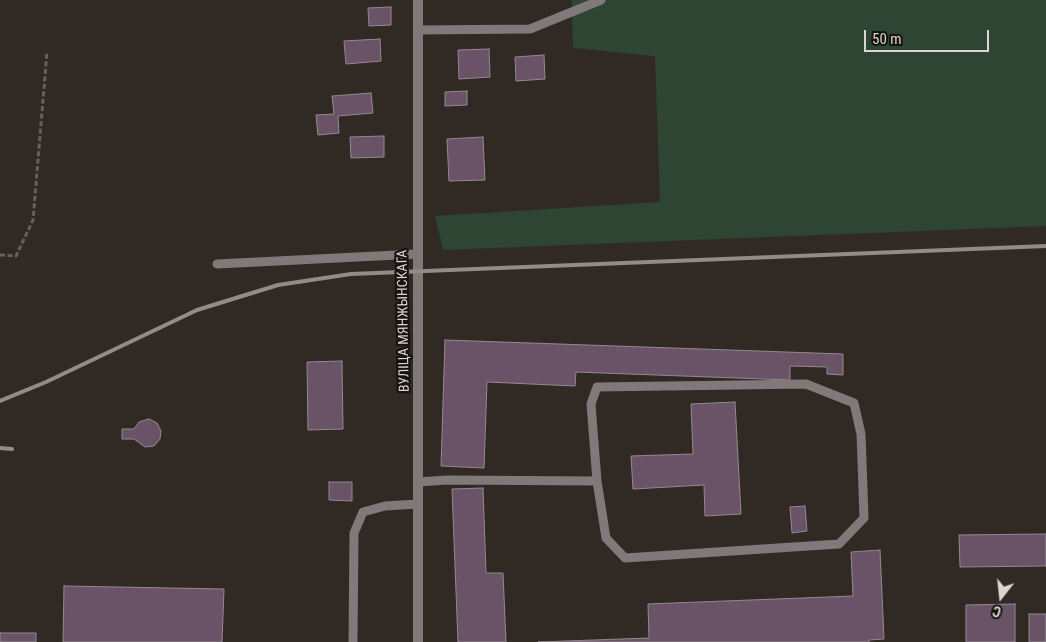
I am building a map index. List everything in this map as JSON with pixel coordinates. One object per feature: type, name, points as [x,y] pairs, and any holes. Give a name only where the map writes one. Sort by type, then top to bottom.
[{"type":"street","name":"ВУЛІЦА МЯНЖЫНСКАГА","points":[[418,0],[418,642]]},
{"type":"lane","points":[[418,30],[530,29],[602,0]]},
{"type":"lane","points":[[217,264],[417,254]]},
{"type":"lane","points":[[806,384],[854,403],[861,434],[864,518],[839,544],[625,558],[606,538],[598,481],[591,404],[597,387],[806,384]]},
{"type":"lane","points":[[418,482],[447,480],[598,481]]},
{"type":"lane","points":[[353,642],[354,533],[363,512],[385,506],[418,504]]},
{"type":"path","points":[[0,255],[16,256],[33,220],[47,52]]},
{"type":"green space","points":[[572,0],[1046,0],[1046,226],[443,250],[435,216],[660,202],[655,56],[573,48]]},
{"type":"building","points":[[391,7],[391,25],[369,26],[368,8]]},
{"type":"building","points":[[380,39],[381,61],[346,64],[344,41]]},
{"type":"building","points":[[489,49],[490,77],[459,79],[458,50]]},
{"type":"building","points":[[544,55],[545,79],[516,81],[515,57]]},
{"type":"building","points":[[467,91],[467,105],[445,106],[445,92]]},
{"type":"building","points":[[371,93],[373,113],[338,116],[339,133],[318,135],[316,115],[334,114],[332,96]]},
{"type":"building","points":[[384,136],[384,157],[351,158],[350,137]]},
{"type":"building","points":[[483,137],[485,180],[449,181],[447,139]]},
{"type":"building","points":[[445,340],[843,354],[843,375],[827,374],[827,367],[790,366],[790,380],[576,372],[575,386],[487,382],[484,468],[441,466]]},
{"type":"building","points":[[342,361],[343,429],[308,430],[307,362]]},
{"type":"building","points":[[735,402],[741,514],[705,516],[704,485],[633,489],[631,456],[693,454],[691,404]]},
{"type":"building","points":[[149,419],[157,423],[161,431],[160,439],[154,446],[145,447],[134,439],[122,439],[122,429],[134,429],[139,422]]},
{"type":"building","points":[[329,482],[352,482],[352,501],[329,500]]},
{"type":"building","points":[[483,488],[486,573],[503,573],[506,642],[458,642],[452,489]]},
{"type":"building","points":[[805,506],[807,531],[792,533],[790,507]]},
{"type":"building","points":[[1046,534],[1046,566],[960,567],[959,535]]},
{"type":"building","points":[[880,550],[884,639],[869,640],[869,642],[538,642],[649,638],[648,604],[853,596],[851,552]]},
{"type":"building","points":[[64,586],[224,589],[222,642],[63,642]]},
{"type":"building","points":[[1015,604],[1015,642],[966,642],[966,605]]},
{"type":"building","points":[[1029,614],[1046,614],[1046,642],[1029,642]]},
{"type":"building","points":[[0,633],[36,633],[36,642],[0,642]]},
{"type":"railway","points":[[0,401],[46,382],[197,310],[278,285],[351,274],[1046,246]]},
{"type":"railway","points":[[0,448],[12,449]]}]
